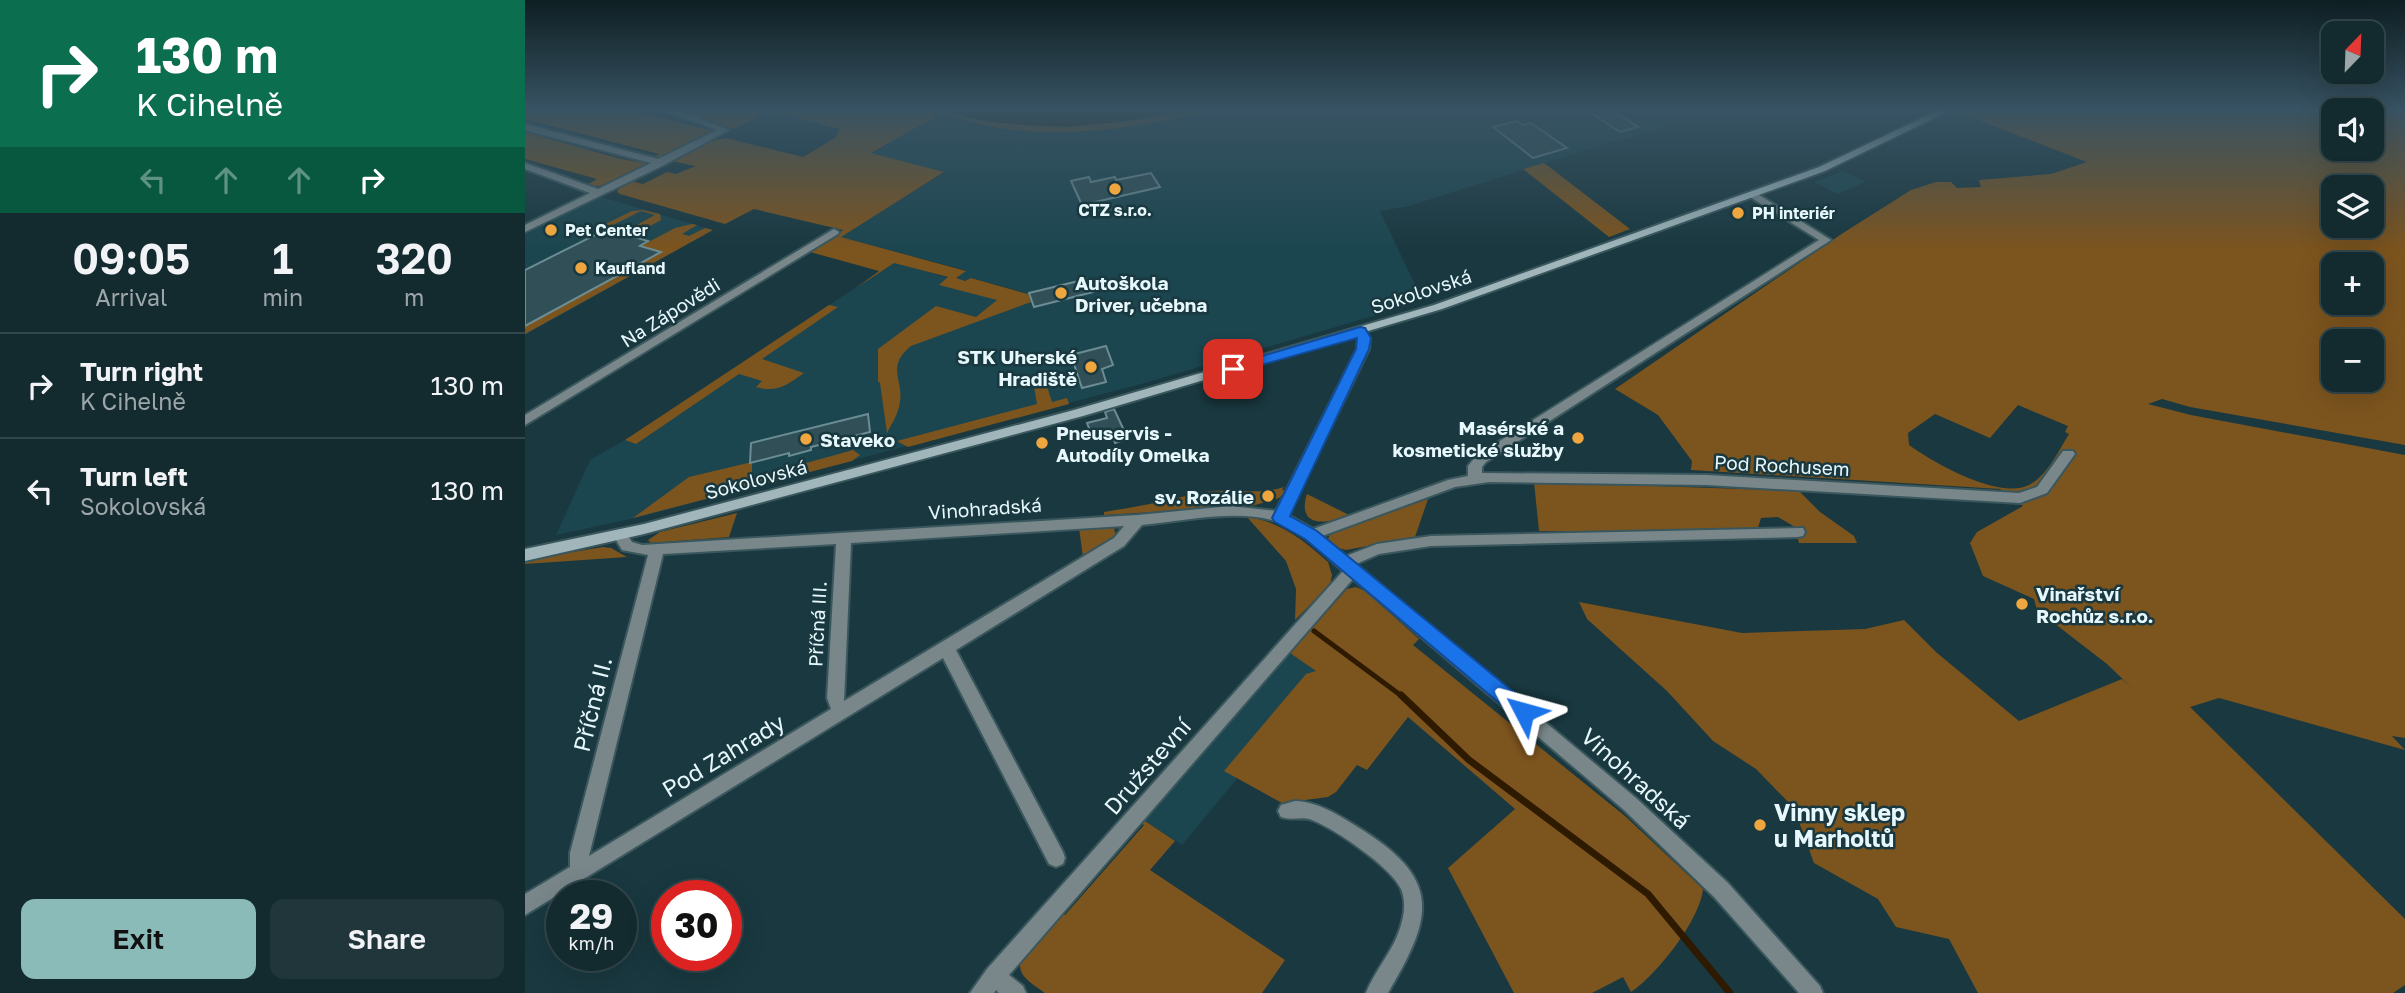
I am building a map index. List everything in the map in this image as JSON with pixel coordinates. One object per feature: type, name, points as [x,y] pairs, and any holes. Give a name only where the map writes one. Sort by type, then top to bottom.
[{"type":"main road","name":"Sokolovská","points":[[525,555],[620,535],[1153,392],[1360,331],[1455,301],[1753,195],[1852,156]]},
{"type":"street","points":[[636,156],[661,163]]},
{"type":"street","points":[[525,229],[675,156]]},
{"type":"street","points":[[525,166],[599,192]]},
{"type":"street","points":[[1475,478],[1475,466],[1481,458],[1826,240],[1753,195]]},
{"type":"street","name":"Na Zápovědi","points":[[525,421],[834,232]]},
{"type":"street","points":[[1280,518],[1363,349],[1364,338],[1360,331]]},
{"type":"street","name":"Pod Rochusem","points":[[1311,535],[1453,483],[1475,478],[1515,476],[1707,480],[2020,498],[2042,490],[2068,454]]},
{"type":"street","name":"Vinohradská","points":[[620,535],[624,543],[634,550],[655,554],[845,538],[1230,512],[1254,512],[1280,518],[1311,535],[1524,712],[1640,813],[1721,890],[1813,993]]},
{"type":"street","name":"Pod Zahrady","points":[[525,905],[1119,542],[1137,520]]},
{"type":"street","points":[[1348,567],[1377,549],[1431,541],[1798,532]]},
{"type":"street","name":"Příčná III.","points":[[840,712],[835,698],[842,551],[845,538]]},
{"type":"street","name":"Příčná II.","points":[[580,872],[579,853],[655,554]]},
{"type":"street","name":"Družstevní","points":[[980,993],[1348,567]]},
{"type":"street","points":[[946,647],[1056,858]]},
{"type":"street","points":[[1287,811],[1307,808],[1354,835],[1392,860],[1411,886],[1415,912],[1412,930],[1376,993]]},
{"type":"street","points":[[994,976],[1016,993]]},
{"type":"shaded area","points":[[525,156],[612,156],[651,164],[612,183],[596,186],[587,185],[597,179],[525,159]]},
{"type":"shaded area","points":[[681,156],[884,156],[944,172],[841,237],[966,271],[956,278],[965,281],[971,278],[1028,294],[1031,302],[911,346],[903,354],[897,368],[899,407],[887,433],[878,381],[878,349],[936,306],[976,317],[997,300],[939,285],[948,277],[894,263],[856,288],[879,271],[810,252],[843,230],[754,209],[725,224],[617,192],[631,181],[643,184],[667,172],[676,174],[696,166],[671,161]]},
{"type":"shaded area","points":[[880,156],[1566,156],[1409,206],[1380,211],[1420,295],[1385,306],[1387,312],[1141,384],[635,518],[556,535],[590,460],[630,437],[894,262],[1030,302],[1027,293],[971,278],[965,281],[956,278],[965,270],[840,237],[944,173]]},
{"type":"shaded area","points":[[2072,156],[2321,156],[2321,161],[2384,161],[2384,156],[2405,156],[2405,445],[2190,407],[2162,399],[2148,404],[2191,415],[2405,455],[2405,738],[2392,736],[2405,750],[2219,698],[2190,707],[2405,919],[2405,985],[2393,993],[1978,993],[1949,939],[1896,927],[1878,899],[1814,863],[1794,808],[1756,769],[1713,741],[1667,691],[1587,619],[1579,602],[1742,633],[1865,629],[1904,620],[1936,652],[2019,721],[2122,679],[2133,689],[2107,664],[2037,610],[2034,599],[1983,576],[1970,543],[1977,532],[2023,506],[2000,489],[1691,470],[1692,461],[1658,415],[1615,389],[1843,233],[1911,190],[1936,182],[1951,182],[1957,188],[1981,187],[1979,180],[2051,174],[2087,162]],"holes":[[[2018,405],[2068,426],[2065,432],[2069,434],[2052,462],[2029,485],[2001,488],[1984,484],[1950,470],[1909,445],[1908,433],[1935,414],[1990,438]]]},
{"type":"shaded area","points":[[1544,163],[1630,229],[1609,237],[1523,169]]},
{"type":"shaded area","points":[[1843,171],[1866,182],[1837,194],[1814,182]]},
{"type":"shaded area","points":[[601,197],[713,230],[525,335],[525,234]]},
{"type":"shaded area","points":[[643,210],[660,214],[661,220],[632,236],[622,233],[655,215],[641,211],[601,231],[595,229],[632,211]]},
{"type":"shaded area","points":[[697,225],[682,234],[689,236],[705,228],[713,230],[525,334],[525,326],[659,252],[641,246],[675,228]]},
{"type":"shaded area","points":[[829,305],[838,307],[762,359],[804,373],[792,381],[781,387],[763,389],[756,387],[762,381],[739,374],[636,444],[625,440]]},
{"type":"shaded area","points":[[1046,383],[1052,402],[1067,398],[1069,404],[908,447],[897,441],[1037,404],[1034,386]]},
{"type":"shaded area","points":[[853,450],[860,455],[852,461],[633,518],[689,477],[752,462],[752,478]]},
{"type":"shaded area","points":[[1534,482],[1799,491],[1820,512],[1854,536],[1857,543],[1799,543],[1795,527],[1778,517],[1761,518],[1757,531],[1539,531]]},
{"type":"shaded area","points":[[1284,487],[1282,490],[1286,491],[1279,498],[1252,506],[1104,515],[1104,512],[1198,493],[1263,491]]},
{"type":"shaded area","points":[[1307,494],[1349,515],[1324,522],[1310,518],[1305,505]]},
{"type":"shaded area","points":[[1428,499],[1415,537],[1346,550],[1338,548],[1328,539],[1331,532]]},
{"type":"shaded area","points":[[737,513],[729,537],[651,543],[648,540],[660,532]]},
{"type":"shaded area","points":[[1247,517],[1281,527],[1328,562],[1332,575],[1330,585],[1295,620],[1296,589],[1286,561]]},
{"type":"shaded area","points":[[1079,528],[1114,528],[1116,536],[1083,557]]},
{"type":"shaded area","points":[[611,548],[627,557],[525,564],[525,560]]},
{"type":"shaded area","points":[[1356,587],[1365,591],[1419,639],[1413,645],[1625,816],[1703,889],[1694,916],[1676,946],[1653,973],[1631,992],[1623,977],[1592,993],[1514,993],[1448,868],[1515,809],[1408,717],[1367,770],[1357,765],[1336,792],[1328,797],[1282,803],[1224,771],[1306,674],[1316,671],[1290,653],[1347,589]]},
{"type":"shaded area","points":[[1290,653],[1323,675],[1182,845],[1142,819]]},
{"type":"shaded area","points":[[1142,819],[1175,841],[1150,870],[1285,960],[1262,993],[1045,993],[1023,975],[1021,958],[1031,941],[1060,912],[1065,915],[1144,825],[1139,822]]},
{"type":"building","name":"CTZ s.r.o.","points":[[1151,173],[1160,187],[1082,205],[1071,181],[1089,177],[1091,182],[1115,177],[1116,180]]},
{"type":"building","name":"Kaufland","points":[[607,229],[648,241],[640,246],[661,252],[525,326],[525,270]]},
{"type":"building","name":"Autoškola Driver, učebna","points":[[1087,279],[1093,292],[1034,307],[1029,293]]},
{"type":"building","name":"STK Uherské Hradiště","points":[[1106,346],[1113,365],[1102,369],[1106,382],[1082,388],[1071,355]]},
{"type":"building","points":[[1114,409],[1128,439],[1115,443],[1112,433],[1092,436],[1087,423],[1107,418],[1105,412]]},
{"type":"building","name":"Staveko","points":[[868,414],[870,432],[811,447],[811,450],[789,456],[789,453],[750,463],[751,443]]},
{"type":"waterway","points":[[1314,631],[1403,697]]},
{"type":"waterway","points":[[1401,695],[1469,760],[1648,894],[1730,993]]},
{"type":"place","name":"CTZ s.r.o.","points":[[1115,189]]},
{"type":"place","name":"PH interiér","points":[[1738,213]]},
{"type":"place","name":"Pet Center","points":[[551,230]]},
{"type":"place","name":"Kaufland","points":[[581,268]]},
{"type":"place","name":"Autoškola Driver, učebna","points":[[1061,293]]},
{"type":"place","name":"STK Uherské Hradiště","points":[[1091,367]]},
{"type":"place","name":"Masérské a kosmetické služby","points":[[1578,438]]},
{"type":"place","name":"Staveko","points":[[806,439]]},
{"type":"place","name":"Pneuservis - Autodíly Omelka","points":[[1042,443]]},
{"type":"place","name":"sv. Rozálie","points":[[1268,496]]},
{"type":"place","name":"Vinařství Rochůz s.r.o.","points":[[2022,604]]},
{"type":"place","name":"Vinny sklep u Marholtů","points":[[1760,825]]},
{"type":"route","points":[[1233,369],[1360,331],[1363,334],[1363,349],[1280,518],[1311,535],[1524,712]]}]
